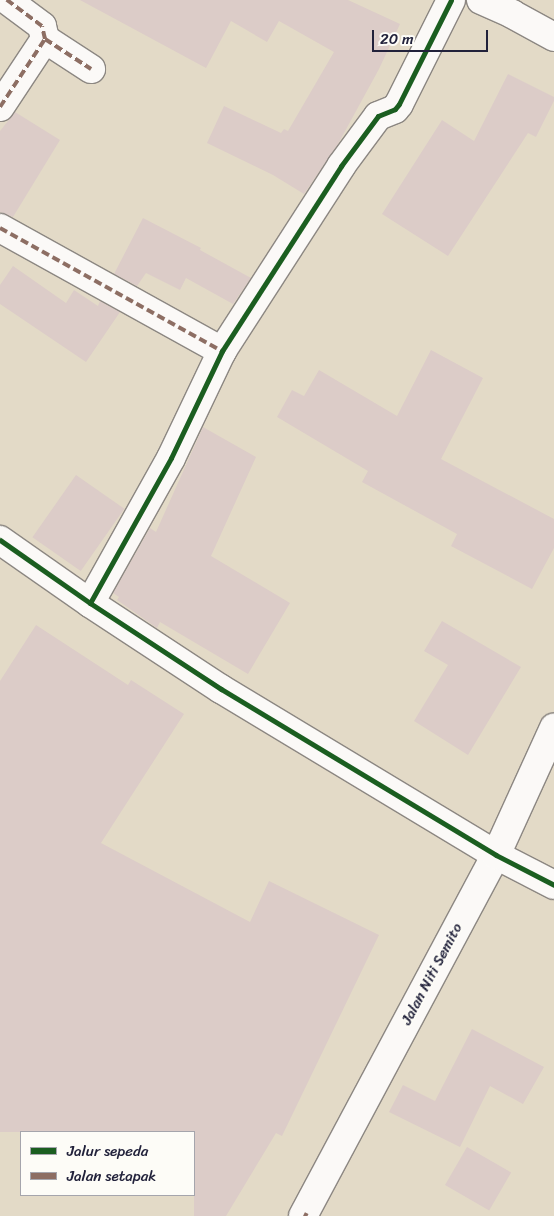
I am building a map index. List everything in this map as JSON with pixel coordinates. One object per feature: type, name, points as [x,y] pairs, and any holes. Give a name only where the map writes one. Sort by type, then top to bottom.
[{"type":"street","points":[[6,0],[42,26],[45,39],[91,69]]},
{"type":"street","points":[[90,603],[171,458],[222,351],[341,166],[378,116],[395,109],[399,104],[451,0]]},
{"type":"street","points":[[481,0],[554,36]]},
{"type":"street","points":[[0,107],[45,39]]},
{"type":"street","points":[[0,228],[222,351]]},
{"type":"street","points":[[0,540],[90,603],[221,689],[496,855],[554,885]]},
{"type":"street","name":"Jalan Niti Semito","points":[[305,1215],[496,855],[554,728]]},
{"type":"building","points":[[80,0],[348,0],[400,24],[379,69],[338,144],[304,194],[273,175],[207,143],[224,106],[281,133],[284,129],[288,131],[334,52],[279,21],[267,42],[231,21],[206,68]]},
{"type":"building","points":[[508,74],[554,97],[554,101],[536,137],[528,133],[448,256],[382,214],[442,120],[474,141]]},
{"type":"building","points":[[15,112],[60,140],[13,217],[0,212],[0,131]]},
{"type":"building","points":[[143,218],[201,248],[200,250],[251,278],[233,304],[186,278],[180,290],[146,273],[137,286],[114,274]]},
{"type":"building","points":[[13,266],[66,303],[74,290],[98,306],[100,301],[120,312],[86,362],[0,304],[0,285]]},
{"type":"building","points":[[431,350],[483,378],[441,459],[554,519],[554,548],[532,589],[451,546],[457,534],[362,482],[368,471],[277,417],[292,390],[304,396],[319,370],[397,416]]},
{"type":"building","points":[[203,427],[256,457],[211,556],[290,603],[248,674],[160,622],[157,628],[117,600],[119,597],[113,593],[150,528],[156,532]]},
{"type":"building","points":[[76,475],[124,509],[81,571],[32,537]]},
{"type":"building","points":[[442,621],[521,667],[468,755],[414,721],[448,665],[424,651]]},
{"type":"building","points":[[36,625],[128,685],[131,680],[184,714],[101,843],[250,922],[269,881],[379,935],[282,1136],[276,1133],[226,1216],[194,1216],[195,1131],[0,1132],[0,681]]},
{"type":"building","points":[[472,1029],[544,1067],[523,1104],[490,1086],[460,1147],[389,1112],[403,1085],[435,1101]]},
{"type":"building","points":[[467,1147],[511,1172],[489,1211],[445,1185]]},
{"type":"marked path","points":[[0,107],[45,39],[42,26],[7,0]]},
{"type":"marked path","points":[[45,39],[91,69]]},
{"type":"marked path","points":[[0,228],[222,351]]},
{"type":"marked path","points":[[304,1214],[308,1216]]},
{"type":"cycle path","points":[[90,603],[171,458],[222,351],[341,166],[378,116],[395,109],[399,104],[451,0]]},
{"type":"cycle path","points":[[0,540],[90,603],[221,689],[496,855],[554,885]]}]
